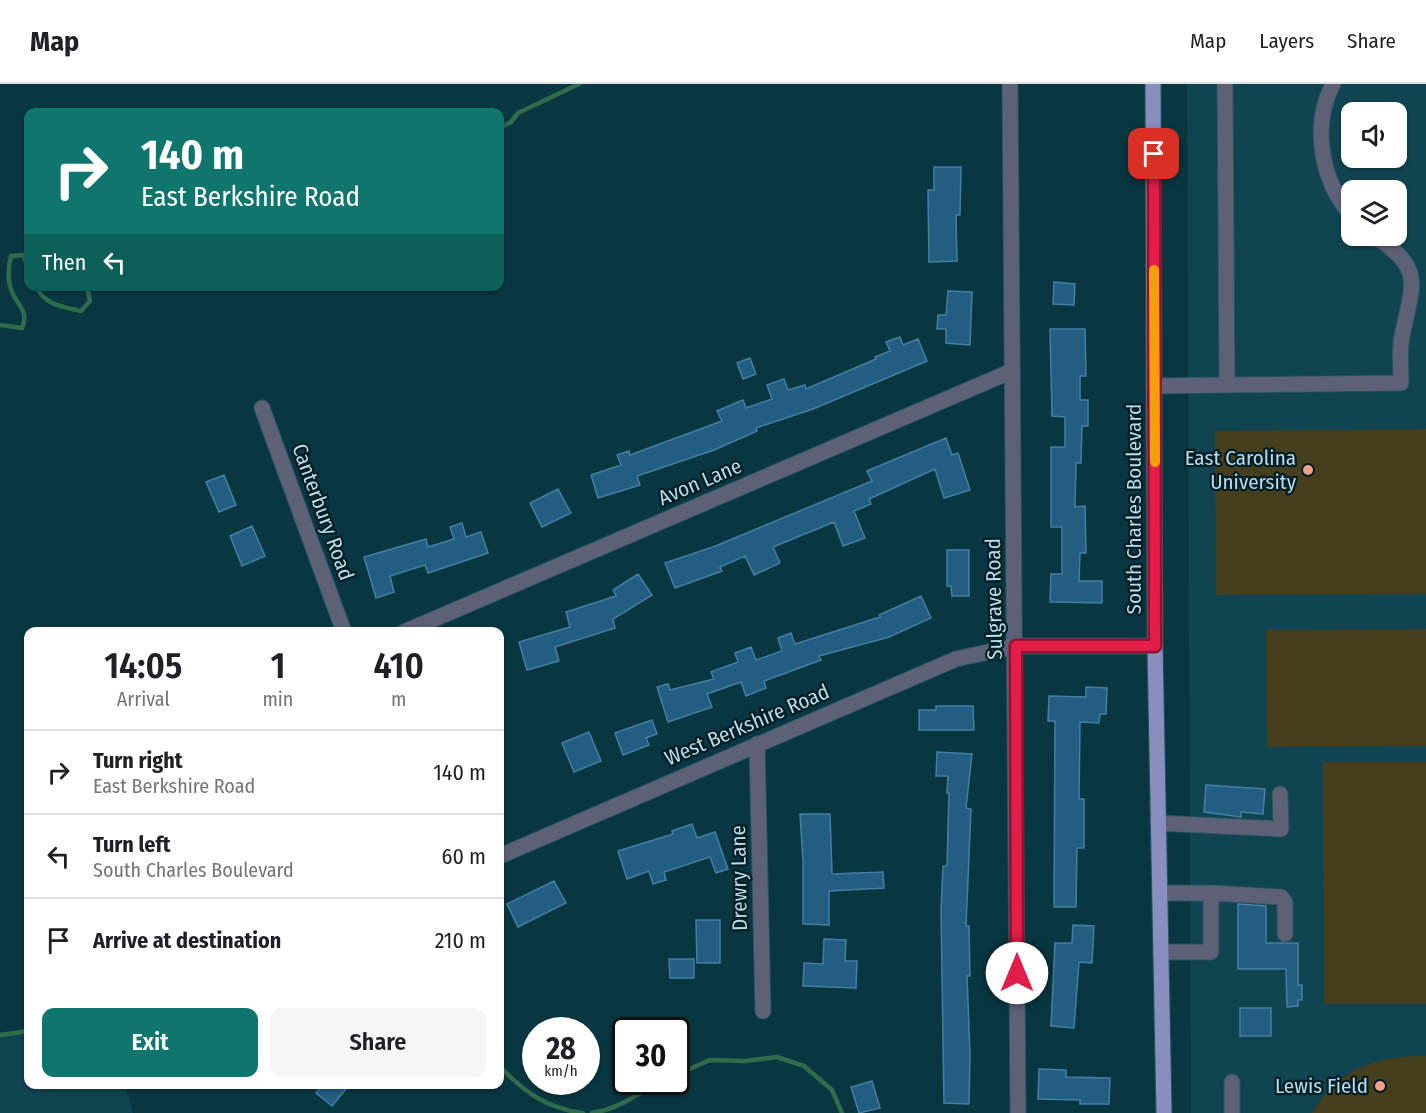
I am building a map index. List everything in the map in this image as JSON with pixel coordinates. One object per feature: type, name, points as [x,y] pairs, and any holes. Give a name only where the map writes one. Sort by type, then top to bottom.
[{"type":"main road","name":"South Charles Boulevard","points":[[1153,84],[1155,646],[1164,1113]]},
{"type":"street","name":"Sulgrave Road","points":[[1010,84],[1018,1113]]},
{"type":"street","points":[[1225,84],[1227,385]]},
{"type":"street","points":[[1334,84],[1324,115],[1322,149],[1331,185],[1341,200]]},
{"type":"street","points":[[1154,386],[1401,383],[1402,339],[1411,300],[1411,278],[1400,253],[1389,246]]},
{"type":"street","name":"Avon Lane","points":[[416,627],[1012,371]]},
{"type":"street","name":"Canterbury Road","points":[[262,408],[342,627]]},
{"type":"street","name":"West Berkshire Road","points":[[504,854],[956,659],[1016,646],[1155,646]]},
{"type":"street","name":"Drewry Lane","points":[[757,744],[762,1011]]},
{"type":"street","points":[[1158,823],[1281,829],[1280,794]]},
{"type":"street","points":[[1160,893],[1281,897],[1285,902],[1285,934]]},
{"type":"street","points":[[1161,952],[1210,952],[1211,893]]},
{"type":"street","points":[[1232,1082],[1232,1113]]},
{"type":"shaded area","name":"East Carolina University","points":[[1187,84],[1426,84],[1426,1113],[1191,1113]]},
{"type":"shaded area","points":[[1426,429],[1426,594],[1216,595],[1215,431]]},
{"type":"shaded area","points":[[1426,629],[1426,746],[1267,747],[1266,630]]},
{"type":"shaded area","points":[[1323,762],[1426,762],[1426,1004],[1324,1004]]},
{"type":"shaded area","points":[[24,1032],[24,1089],[125,1089],[133,1113],[0,1113],[0,1035]]},
{"type":"shaded area","name":"Lewis Field","points":[[1426,1056],[1426,1113],[1312,1113],[1334,1085],[1360,1068],[1391,1059]]},
{"type":"building","points":[[934,167],[961,167],[960,215],[956,215],[957,261],[929,262],[928,190],[934,190]]},
{"type":"building","points":[[1054,282],[1075,284],[1074,305],[1053,304]]},
{"type":"building","points":[[948,291],[972,292],[970,345],[946,343],[946,329],[937,329],[938,315],[946,315]]},
{"type":"building","points":[[1050,329],[1085,329],[1086,376],[1080,376],[1080,400],[1088,400],[1088,426],[1082,426],[1081,463],[1076,463],[1075,507],[1085,506],[1086,553],[1080,553],[1079,581],[1102,581],[1102,603],[1050,602],[1051,574],[1062,574],[1062,527],[1051,527],[1051,447],[1065,447],[1065,417],[1052,416]]},
{"type":"building","points":[[900,337],[903,345],[918,339],[927,361],[813,409],[756,428],[757,431],[714,450],[637,476],[640,485],[598,498],[591,475],[621,465],[617,455],[629,451],[630,455],[722,421],[717,411],[743,400],[746,408],[772,399],[767,385],[784,379],[788,390],[805,385],[806,389],[876,359],[875,357],[890,351],[886,342]]},
{"type":"building","points":[[750,358],[756,374],[743,379],[737,363]]},
{"type":"building","points":[[946,438],[952,455],[958,453],[970,490],[944,498],[935,469],[869,499],[871,504],[854,511],[865,538],[843,546],[834,522],[773,547],[780,563],[754,575],[745,556],[720,567],[722,571],[675,588],[665,563],[713,547],[872,481],[867,471]]},
{"type":"building","points":[[224,475],[236,505],[219,512],[206,482]]},
{"type":"building","points":[[558,489],[571,513],[542,527],[530,503]]},
{"type":"building","points":[[462,523],[466,537],[481,532],[488,553],[428,573],[425,565],[390,576],[394,592],[376,598],[364,557],[426,539],[428,547],[454,539],[450,527]]},
{"type":"building","points":[[252,526],[265,556],[242,566],[230,536]]},
{"type":"building","points":[[947,550],[969,550],[969,596],[952,596],[951,586],[947,586]]},
{"type":"building","points":[[638,574],[652,595],[613,619],[615,628],[555,647],[559,661],[527,670],[519,642],[570,627],[566,612],[616,596],[613,590]]},
{"type":"building","points":[[921,596],[931,618],[889,637],[819,656],[821,660],[764,681],[766,688],[746,696],[741,682],[707,694],[712,707],[668,722],[657,687],[668,684],[670,690],[714,679],[711,672],[738,662],[735,653],[751,647],[756,660],[782,651],[778,638],[791,633],[795,644],[880,617],[879,615]]},
{"type":"building","points":[[1086,687],[1107,688],[1106,714],[1100,714],[1099,723],[1080,722],[1079,799],[1084,799],[1084,848],[1077,848],[1076,907],[1054,907],[1055,721],[1048,721],[1049,696],[1086,697]]},
{"type":"building","points":[[936,706],[973,706],[974,730],[919,730],[919,710],[936,710]]},
{"type":"building","points":[[652,720],[657,734],[646,738],[649,745],[623,755],[615,733]]},
{"type":"building","points":[[589,732],[601,761],[574,772],[562,743]]},
{"type":"building","points":[[937,752],[972,754],[966,808],[971,809],[966,926],[969,926],[970,976],[967,976],[969,1104],[944,1103],[941,910],[943,866],[947,866],[949,793],[947,793],[948,776],[936,776]]},
{"type":"building","points":[[1206,785],[1265,789],[1263,814],[1241,812],[1241,817],[1204,812]]},
{"type":"building","points":[[800,814],[830,814],[832,874],[883,872],[884,888],[829,891],[829,925],[803,924]]},
{"type":"building","points":[[692,824],[697,838],[715,832],[728,869],[716,873],[710,857],[664,872],[666,880],[653,884],[649,871],[627,879],[618,851],[673,834],[672,831]]},
{"type":"building","points":[[554,881],[566,903],[518,927],[507,904]]},
{"type":"building","points":[[1238,904],[1266,906],[1266,943],[1298,943],[1298,985],[1302,985],[1302,1000],[1298,1000],[1298,1006],[1287,1007],[1286,969],[1238,969]]},
{"type":"building","points":[[696,920],[720,920],[720,963],[697,963]]},
{"type":"building","points":[[1073,925],[1094,926],[1092,963],[1079,962],[1074,1028],[1051,1026],[1055,943],[1072,943]]},
{"type":"building","points":[[824,939],[846,940],[845,961],[857,961],[856,988],[803,986],[804,963],[823,964]]},
{"type":"building","points":[[669,959],[694,959],[694,978],[670,978]]},
{"type":"building","points":[[1240,1008],[1271,1008],[1271,1036],[1240,1036]]},
{"type":"building","points":[[1039,1069],[1066,1070],[1066,1077],[1110,1078],[1109,1104],[1080,1104],[1080,1100],[1038,1099]]},
{"type":"building","points":[[872,1081],[880,1108],[859,1113],[851,1087]]},
{"type":"building","points":[[320,1089],[346,1089],[332,1106],[316,1093]]},
{"type":"waterway","points":[[504,126],[511,122],[518,113],[579,84]]},
{"type":"waterway","points":[[0,325],[22,328],[24,314],[11,289],[9,270],[11,256],[23,255],[24,258]]},
{"type":"waterway","points":[[38,291],[49,301],[81,311],[90,301],[88,291]]},
{"type":"waterway","points":[[0,1035],[24,1032]]},
{"type":"waterway","points":[[690,1069],[710,1060],[745,1061],[777,1057],[804,1066],[832,1090],[842,1113]]},
{"type":"waterway","points":[[504,1071],[537,1098],[570,1111],[583,1113]]},
{"type":"waterway","points":[[592,1113],[612,1108],[637,1095]]},
{"type":"slow traffic","points":[[1154,270],[1155,462]]},
{"type":"place","name":"East Carolina University","points":[[1308,470]]},
{"type":"place","name":"Lewis Field","points":[[1380,1086]]},
{"type":"route","points":[[1017,973],[1016,646],[1155,646],[1154,154]]}]
